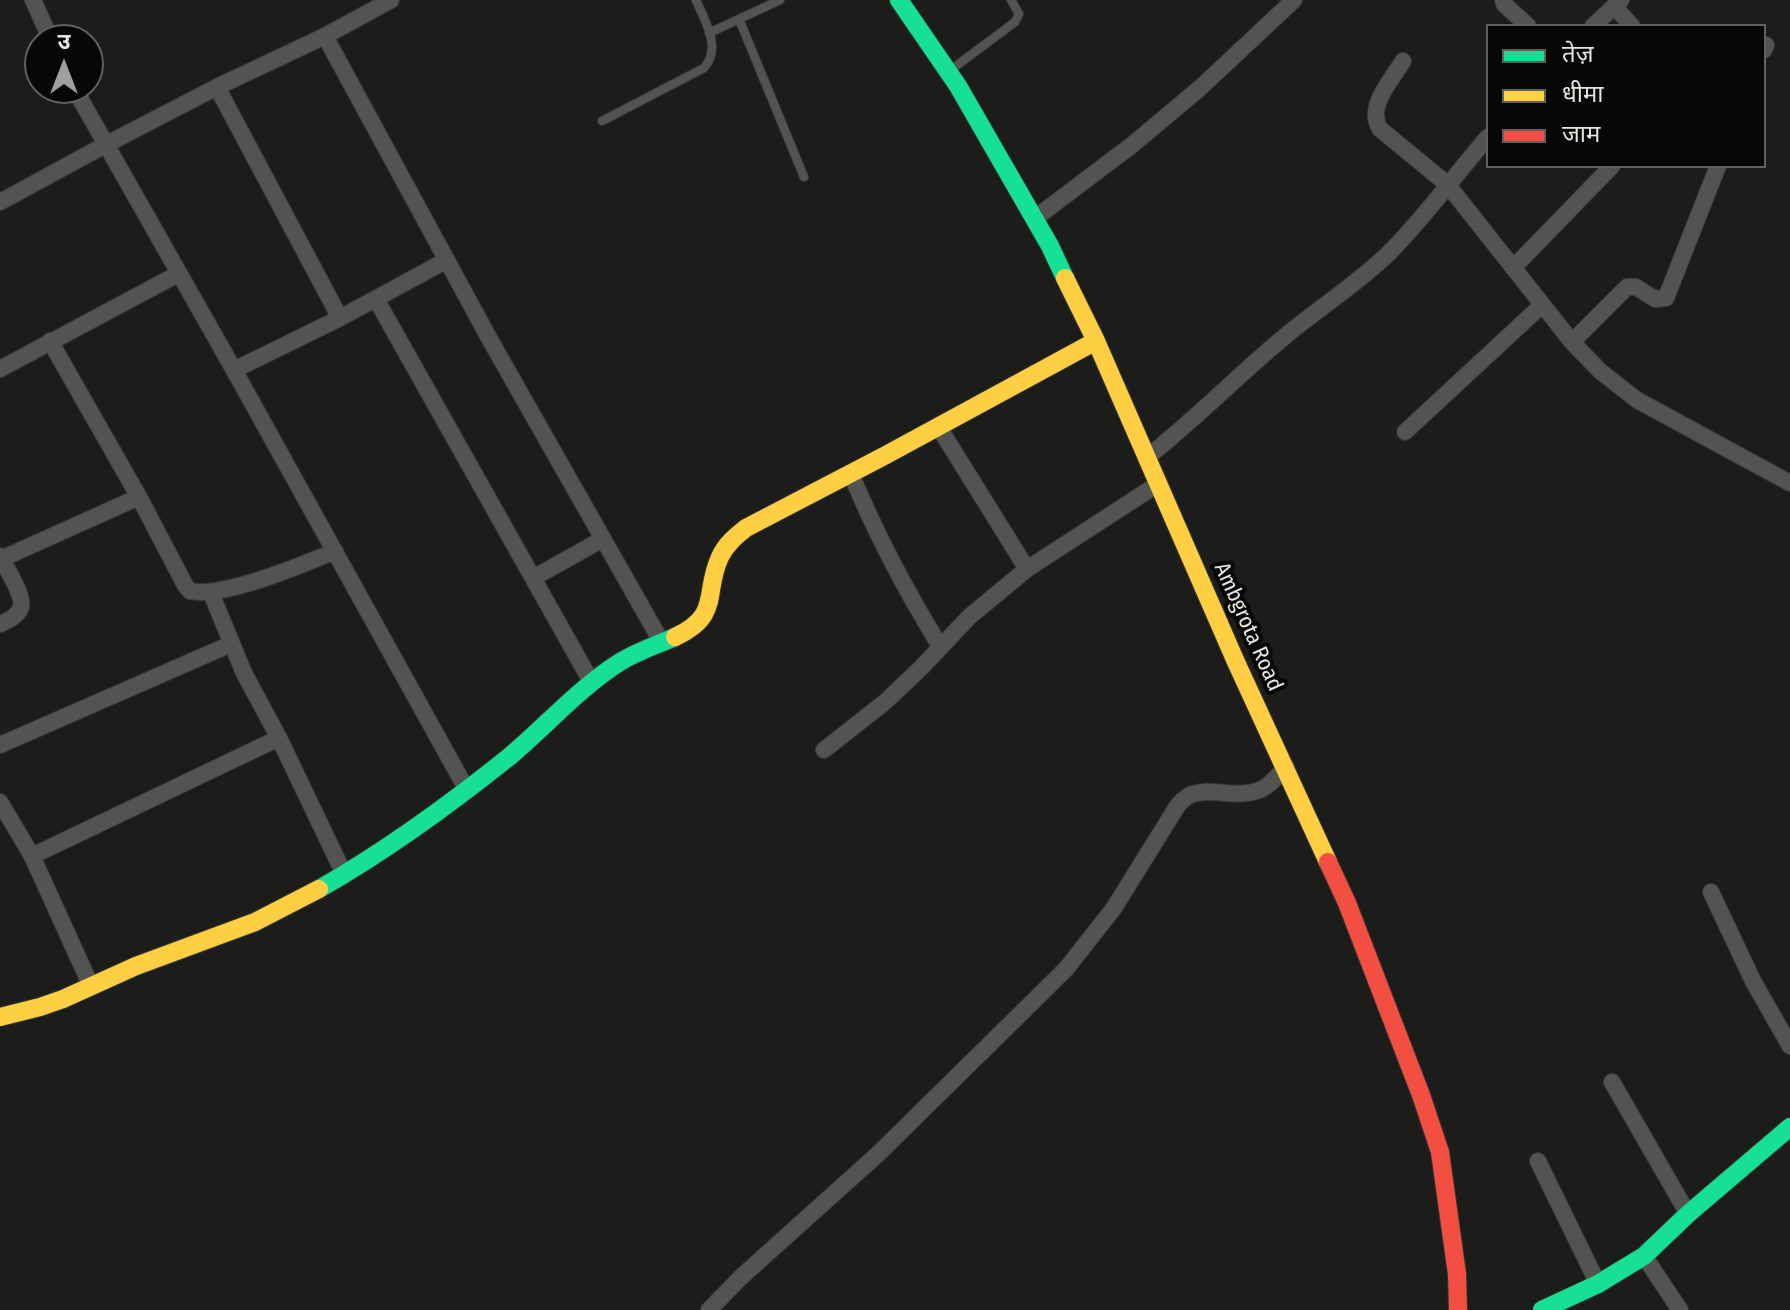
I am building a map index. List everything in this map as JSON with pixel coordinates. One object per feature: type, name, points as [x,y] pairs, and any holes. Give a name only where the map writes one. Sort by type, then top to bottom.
[{"type":"street","points":[[33,0],[44,24]]},
{"type":"street","points":[[0,202],[217,87],[325,36],[389,0]]},
{"type":"street","name":"Ambgrota Road","points":[[899,0],[977,117],[1050,246],[1096,341],[1236,662],[1347,903],[1435,1134],[1445,1175],[1458,1310]]},
{"type":"street","points":[[1034,219],[1132,145],[1189,97],[1294,0]]},
{"type":"street","points":[[1503,0],[1526,24]]},
{"type":"street","points":[[1595,24],[1618,3],[1631,24]]},
{"type":"street","points":[[325,36],[489,338],[661,641]]},
{"type":"street","points":[[1403,61],[1377,104],[1375,122],[1447,184],[1572,342],[1600,371],[1637,400],[1790,483]]},
{"type":"street","points":[[217,87],[340,318]]},
{"type":"street","points":[[83,104],[467,790]]},
{"type":"street","points":[[1146,458],[1284,338],[1387,254],[1486,139]]},
{"type":"street","points":[[1514,267],[1610,168]]},
{"type":"street","points":[[1572,342],[1627,287],[1636,287],[1655,299],[1666,298],[1717,168]]},
{"type":"street","points":[[234,370],[340,318],[447,260]]},
{"type":"street","points":[[0,369],[178,274]]},
{"type":"street","points":[[376,299],[592,683]]},
{"type":"street","points":[[1405,432],[1542,305]]},
{"type":"street","points":[[50,341],[190,591],[211,593],[296,567],[335,551]]},
{"type":"street","points":[[0,1017],[54,1002],[138,965],[247,925],[291,906],[344,874],[406,835],[467,790],[537,734],[592,683],[626,659],[698,623],[710,603],[721,554],[731,540],[746,528],[1096,341]]},
{"type":"street","points":[[938,426],[1027,569]]},
{"type":"street","points":[[851,474],[873,526],[940,646]]},
{"type":"street","points":[[824,750],[885,702],[969,617],[1027,569],[1158,484]]},
{"type":"street","points":[[0,624],[21,609],[20,597],[1,558],[139,497]]},
{"type":"street","points":[[533,578],[603,539]]},
{"type":"street","points":[[211,593],[244,673],[344,874]]},
{"type":"street","points":[[0,745],[231,644]]},
{"type":"street","points":[[32,856],[279,738]]},
{"type":"street","points":[[709,1310],[878,1154],[1066,969],[1114,908],[1186,797],[1195,793],[1251,793],[1273,781],[1286,767]]},
{"type":"street","points":[[0,802],[32,856],[91,986]]},
{"type":"street","points":[[1711,892],[1753,981],[1790,1046]]},
{"type":"street","points":[[1612,1082],[1688,1214]]},
{"type":"street","points":[[1542,1310],[1598,1284],[1644,1256],[1790,1127]]},
{"type":"street","points":[[1538,1161],[1598,1284]]},
{"type":"street","points":[[1644,1256],[1680,1310]]},
{"type":"lane","points":[[602,121],[704,68],[710,61],[713,51],[709,33],[696,0]]},
{"type":"lane","points":[[709,33],[780,0]]},
{"type":"lane","points":[[948,71],[1015,22],[1019,14],[1011,0]]},
{"type":"lane","points":[[739,19],[804,177]]},
{"type":"traffic: fast","points":[[899,0],[958,86],[1050,246],[1065,278]]},
{"type":"traffic: fast","points":[[319,889],[393,843],[463,793],[509,757],[605,672],[675,637]]},
{"type":"traffic: fast","points":[[1542,1310],[1598,1284],[1644,1256],[1790,1127]]},
{"type":"traffic: slow","points":[[1065,278],[1328,862]]},
{"type":"traffic: slow","points":[[675,637],[690,629],[705,612],[720,557],[728,544],[746,528],[1096,341]]},
{"type":"traffic: slow","points":[[0,1017],[63,999],[136,966],[255,922],[319,889]]},
{"type":"traffic: jam","points":[[1328,862],[1347,903],[1440,1152],[1457,1274],[1458,1310]]}]
